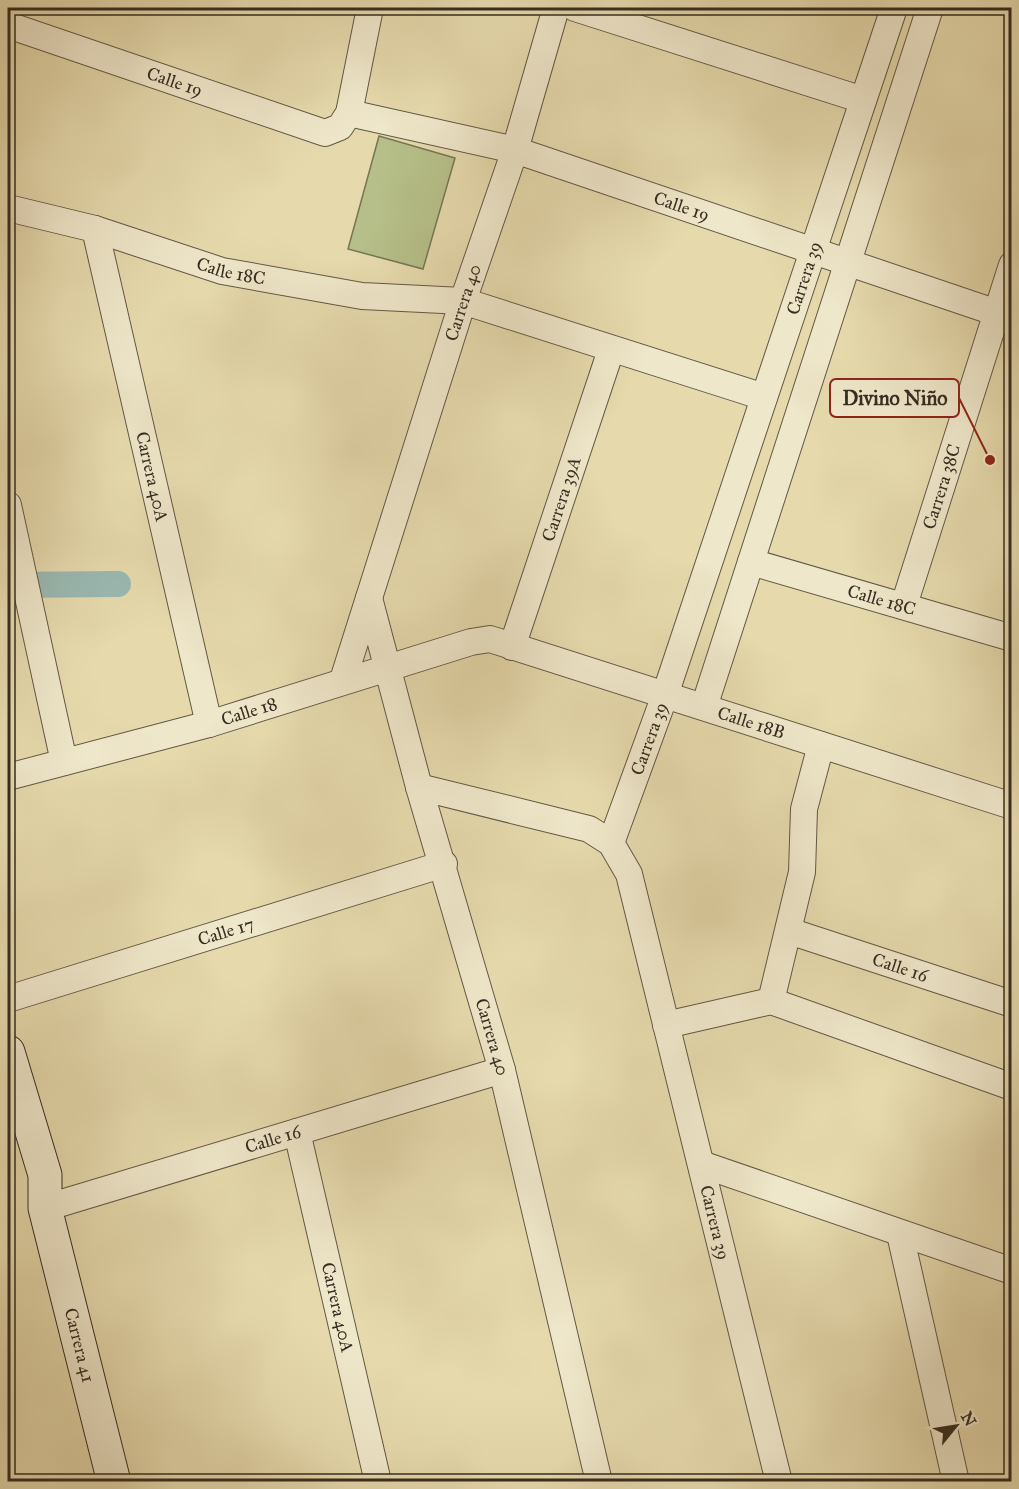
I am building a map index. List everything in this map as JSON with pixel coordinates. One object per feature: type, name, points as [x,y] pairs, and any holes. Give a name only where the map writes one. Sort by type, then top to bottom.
[{"type":"street","points":[[344,120],[370,8]]},
{"type":"street","name":"Carrera 40","points":[[343,680],[463,301],[515,150],[556,8]]},
{"type":"street","points":[[575,8],[863,100]]},
{"type":"street","name":"Carrera 39","points":[[779,1482],[629,873],[611,843],[665,694],[894,8]]},
{"type":"street","name":"Carrera 39","points":[[704,707],[930,8]]},
{"type":"street","name":"Calle 19","points":[[8,25],[325,133],[344,120],[515,150],[1004,315]]},
{"type":"street","name":"Calle 18C","points":[[8,208],[95,229],[222,271],[362,296],[463,301],[764,397]]},
{"type":"street","name":"Carrera 40A","points":[[95,229],[209,723]]},
{"type":"street","name":"Carrera 38C","points":[[904,605],[1004,315],[1011,265]]},
{"type":"street","name":"Carrera 39A","points":[[501,643],[611,350]]},
{"type":"street","points":[[8,505],[64,762]]},
{"type":"street","name":"Calle 18C","points":[[751,562],[1011,638]]},
{"type":"street","name":"Carrera 40","points":[[369,598],[419,787],[444,864],[502,1070],[599,1482]]},
{"type":"street","name":"Calle 18","points":[[8,777],[209,723],[471,642],[501,643]]},
{"type":"street","name":"Calle 18B","points":[[501,643],[1011,806]]},
{"type":"street","points":[[771,1000],[802,872],[804,809],[821,745]]},
{"type":"street","points":[[419,787],[589,829],[611,843]]},
{"type":"street","name":"Calle 17","points":[[8,999],[444,864]]},
{"type":"street","name":"Calle 16","points":[[789,931],[1011,1004]]},
{"type":"street","points":[[666,1025],[771,1000],[1011,1087]]},
{"type":"street","name":"Carrera 41","points":[[8,1052],[45,1175],[45,1208],[114,1482]]},
{"type":"street","name":"Calle 16","points":[[45,1208],[502,1070]]},
{"type":"street","name":"Carrera 41","points":[[8,1126],[25,1183],[45,1208]]},
{"type":"street","name":"Carrera 40A","points":[[297,1132],[378,1482]]},
{"type":"street","points":[[700,1164],[1011,1271]]},
{"type":"street","points":[[900,1234],[956,1482]]},
{"type":"green space","points":[[379,136],[455,158],[423,269],[348,249]]},
{"type":"waterway","points":[[8,585],[118,584]]},
{"type":"place","name":"Divino Niño","points":[[990,460]]}]
